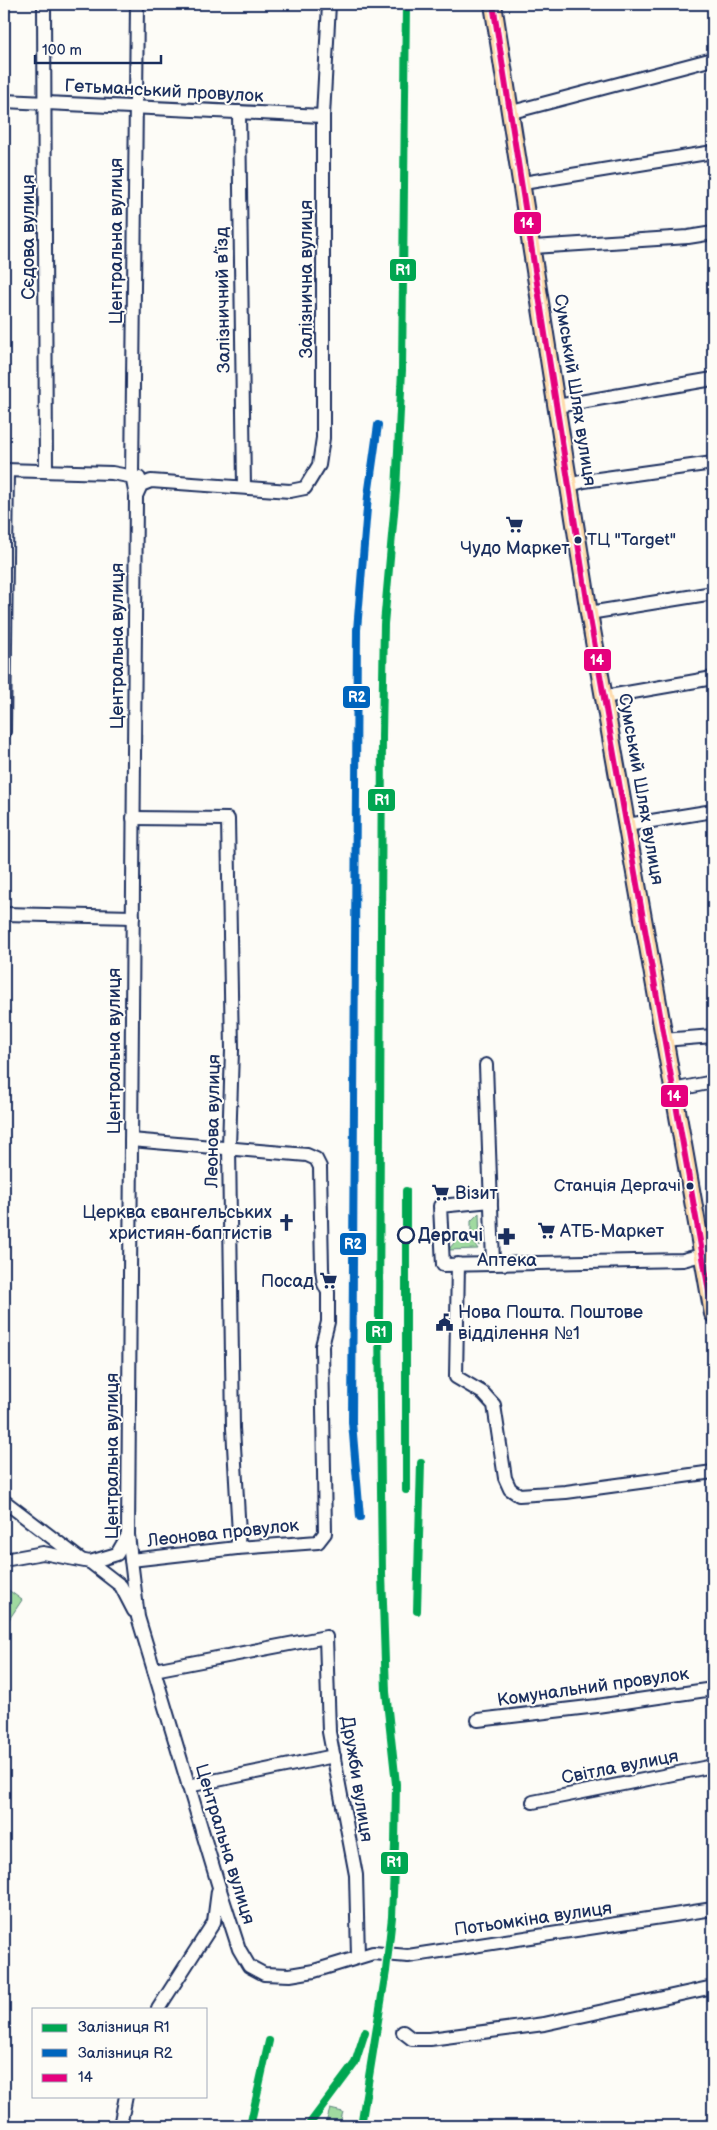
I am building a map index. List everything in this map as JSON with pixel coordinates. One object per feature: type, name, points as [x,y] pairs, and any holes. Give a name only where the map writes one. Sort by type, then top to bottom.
[{"type":"main road","name":"Сумський Шлях вулиця","points":[[493,4],[512,112],[589,613],[628,825],[673,1090],[708,1254],[713,1314]]},
{"type":"street","name":"Сєдова вулиця","points":[[44,4],[46,102],[46,471]]},
{"type":"street","name":"Центральна вулиця","points":[[136,4],[132,476],[136,496],[128,1535],[138,1617],[239,1949],[249,1966],[264,1974],[290,1975],[314,1971],[358,1956]]},
{"type":"street","name":"Залізнична вулиця","points":[[244,487],[290,491],[305,488],[320,464],[323,438],[323,116],[329,4]]},
{"type":"street","points":[[512,112],[713,59]]},
{"type":"street","name":"Гетьманський провулок","points":[[4,101],[323,116]]},
{"type":"street","name":"Залізничний в’їзд","points":[[239,112],[244,487]]},
{"type":"street","points":[[523,182],[713,152]]},
{"type":"street","points":[[533,247],[688,237],[713,233]]},
{"type":"street","points":[[557,406],[713,379]]},
{"type":"street","points":[[570,485],[584,480],[713,463]]},
{"type":"street","points":[[4,732],[6,470],[112,473],[151,481],[244,487]]},
{"type":"street","points":[[136,496],[141,485],[151,481]]},
{"type":"street","points":[[589,613],[713,593]]},
{"type":"street","points":[[604,697],[713,678]]},
{"type":"street","points":[[628,825],[713,811]]},
{"type":"street","name":"Леонова вулиця","points":[[133,818],[228,819],[232,1050],[229,1147],[233,1428],[237,1548]]},
{"type":"street","points":[[4,914],[132,917]]},
{"type":"street","points":[[664,1040],[713,1036]]},
{"type":"street","points":[[486,1065],[494,1263]]},
{"type":"street","points":[[673,1090],[713,1082]]},
{"type":"street","points":[[131,1140],[229,1147]]},
{"type":"street","name":"Леонова провулок","points":[[131,1560],[237,1548],[318,1542],[325,1534],[322,1346],[328,1322],[328,1292],[324,1284],[322,1270],[320,1167],[316,1159],[307,1155],[229,1147]]},
{"type":"street","points":[[491,1201],[440,1206],[443,1265],[683,1260],[708,1254]]},
{"type":"street","points":[[458,1264],[456,1377],[483,1393],[494,1405],[505,1478],[510,1489],[519,1495],[566,1492],[713,1472]]},
{"type":"street","points":[[4,1501],[121,1586],[138,1617]]},
{"type":"street","points":[[5,1561],[43,1553],[86,1561],[116,1554],[128,1535]]},
{"type":"street","name":"Дружби вулиця","points":[[154,1670],[326,1637],[329,1732],[356,1875],[358,1956]]},
{"type":"street","name":"Комунальний провулок","points":[[478,1720],[597,1706],[713,1689]]},
{"type":"street","points":[[188,1786],[334,1756]]},
{"type":"street","name":"Світла вулиця","points":[[533,1802],[713,1766]]},
{"type":"street","points":[[159,2008],[214,1922],[219,1886]]},
{"type":"street","name":"Потьомкіна вулиця","points":[[358,1956],[373,1952],[408,1956],[713,1909]]},
{"type":"street","points":[[403,2032],[412,2039],[430,2039],[544,2024],[713,1987]]},
{"type":"street","points":[[120,2126],[126,2098]]},
{"type":"street","points":[[709,2126],[713,2125]]},
{"type":"green space","points":[[479,1213],[480,1246],[471,1235],[471,1221]]},
{"type":"green space","points":[[468,1235],[478,1249],[448,1250],[460,1236]]},
{"type":"green space","points":[[7,1589],[22,1600],[4,1627],[4,1594]]},
{"type":"green space","points":[[330,2109],[343,2112],[339,2126],[325,2126]]},
{"type":"rail line","name":"R1","points":[[361,2126],[386,1971],[392,1917],[395,1845],[396,1784],[386,1692],[382,1573],[379,1323],[382,736],[384,624],[396,491],[402,370],[406,4]]},
{"type":"rail line","name":"R2","points":[[360,1517],[352,1422],[357,630],[368,496],[378,425]]},
{"type":"rail line","name":"R1","points":[[406,1191],[406,1490]]},
{"type":"rail line","name":"R1","points":[[417,1611],[421,1463]]},
{"type":"rail line","name":"R1","points":[[308,2126],[355,2063],[365,2032]]},
{"type":"rail line","name":"R1","points":[[250,2126],[269,2041]]},
{"type":"transit line","name":"14","points":[[493,4],[589,613],[713,1314]]},
{"type":"place","name":"Чудо Маркет","points":[[515,525]]},
{"type":"place","name":"ТЦ \"Target\"","points":[[578,540]]},
{"type":"place","name":"Станція Дергачі","points":[[690,1186]]},
{"type":"place","name":"Візит","points":[[441,1193]]},
{"type":"place","name":"Церква євангельських християн-баптистів","points":[[286,1222]]},
{"type":"place","name":"АТБ-Маркет","points":[[546,1231]]},
{"type":"place","name":"Дергачі","points":[[406,1235]]},
{"type":"place","name":"Аптека","points":[[507,1237]]},
{"type":"place","name":"Посад","points":[[328,1281]]},
{"type":"place","name":"Нова Пошта. Поштове відділення №1","points":[[444,1322]]}]
